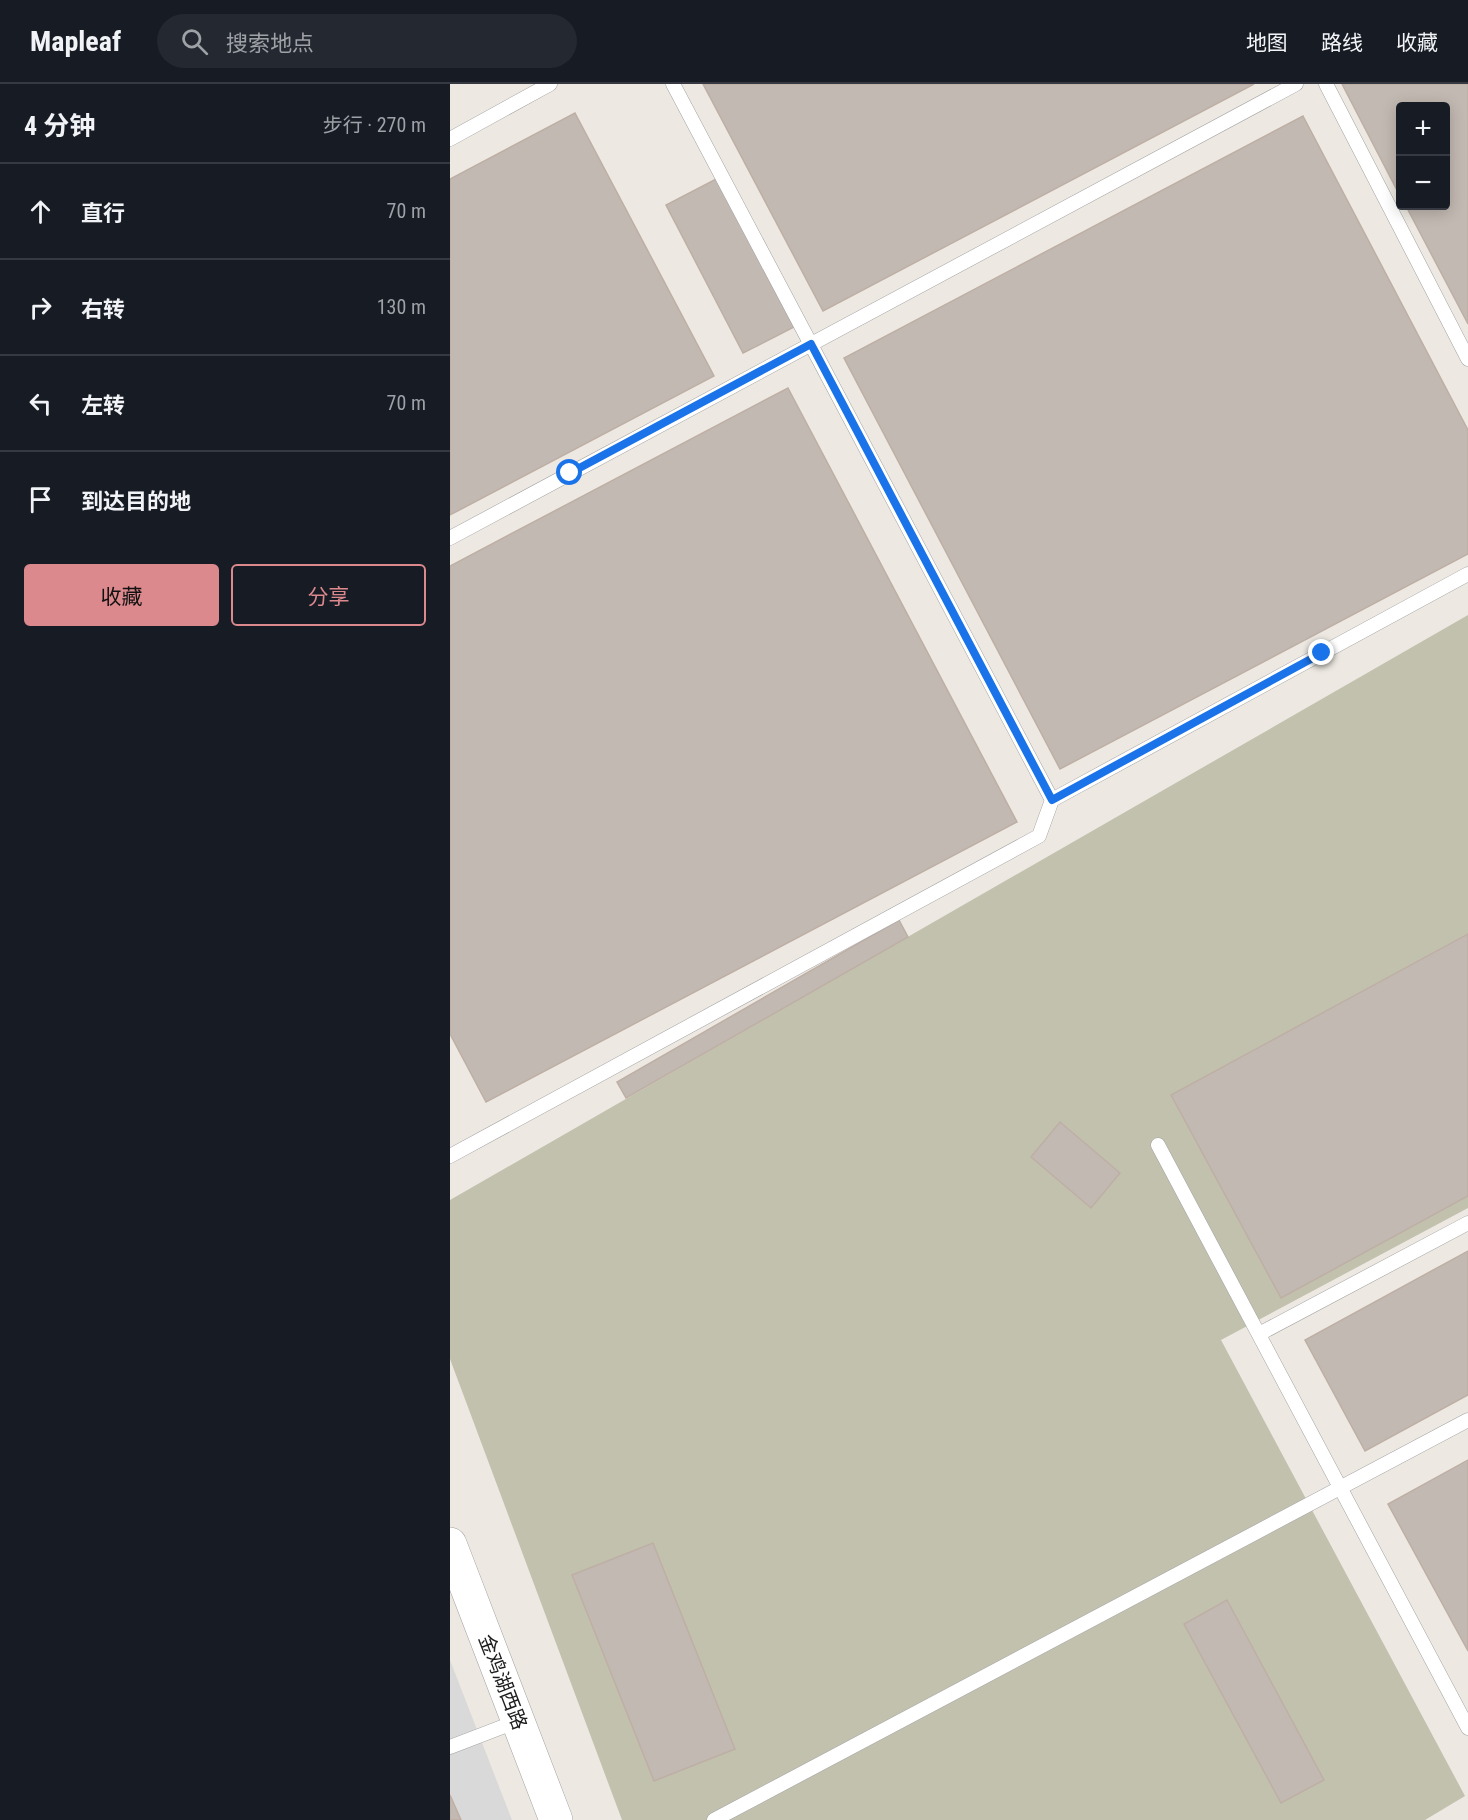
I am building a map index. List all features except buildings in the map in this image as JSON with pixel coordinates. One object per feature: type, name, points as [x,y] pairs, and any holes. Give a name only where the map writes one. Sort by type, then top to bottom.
[{"type":"street","name":"金鸡湖西路","points":[[450,1544],[556,1820]]},
{"type":"lane","points":[[450,139],[550,84]]},
{"type":"lane","points":[[674,84],[1052,800]]},
{"type":"lane","points":[[450,538],[1296,84]]},
{"type":"lane","points":[[1326,84],[1468,359]]},
{"type":"lane","points":[[450,1156],[1039,836],[1052,800],[1468,574]]},
{"type":"lane","points":[[1158,1145],[1468,1728]]},
{"type":"lane","points":[[1258,1334],[1468,1224]]},
{"type":"lane","points":[[714,1820],[1468,1420]]},
{"type":"lane","points":[[450,1747],[518,1721]]},
{"type":"shaded area","points":[[1468,615],[1468,1208],[1221,1340],[1465,1796],[1425,1820],[622,1820],[450,1359],[450,1200]]},
{"type":"shaded area","points":[[450,1660],[512,1820],[450,1820]]},
{"type":"route","points":[[570,473],[811,344],[1052,800],[1322,653]]}]
